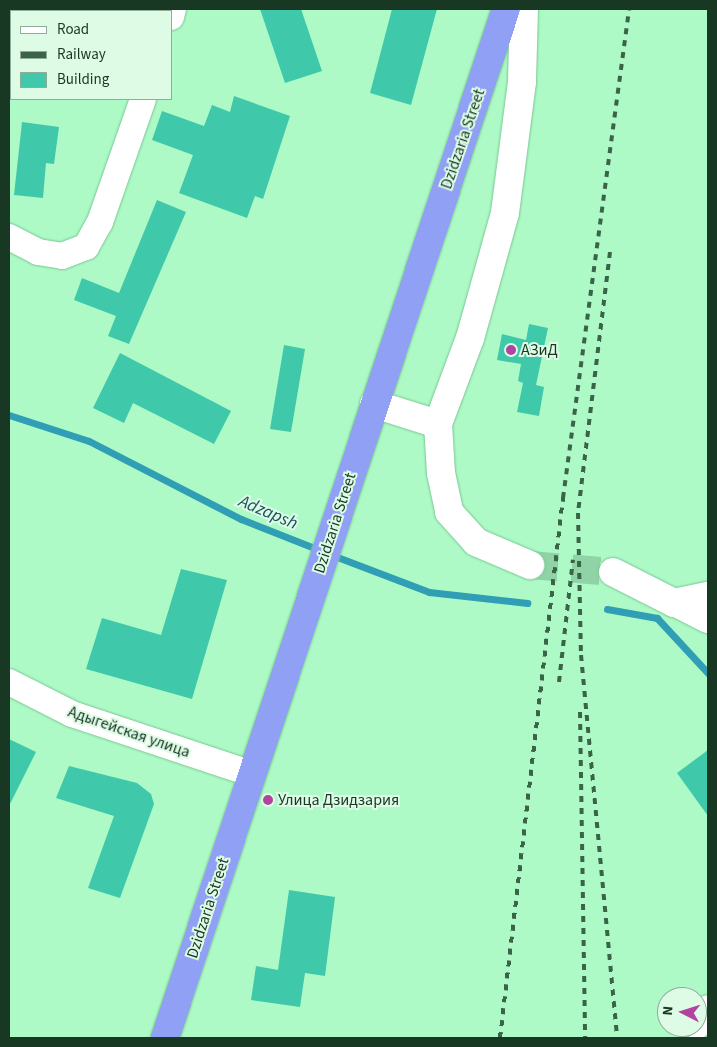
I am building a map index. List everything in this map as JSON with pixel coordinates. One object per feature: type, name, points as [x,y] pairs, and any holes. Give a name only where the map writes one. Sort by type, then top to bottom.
[{"type":"highway","name":"Dzidzaria Street","points":[[165,1038],[506,9]]},
{"type":"street","points":[[524,9],[522,82],[505,213],[470,338],[438,424],[440,473],[449,512],[476,542],[530,565]]},
{"type":"street","points":[[9,237],[38,252],[62,256],[86,247],[100,222],[143,100]]},
{"type":"street","points":[[374,404],[438,424]]},
{"type":"street","points":[[613,572],[708,620]]},
{"type":"street","points":[[674,603],[708,596]]},
{"type":"street","name":"Адыгейская улица","points":[[9,682],[72,714],[252,774]]},
{"type":"building","points":[[260,9],[301,9],[322,71],[285,83]]},
{"type":"building","points":[[392,9],[437,9],[411,105],[370,93]]},
{"type":"building","points":[[234,96],[290,116],[263,199],[255,196],[247,218],[179,193],[193,155],[152,140],[162,111],[204,126],[212,105],[230,112]]},
{"type":"building","points":[[22,122],[59,127],[54,164],[46,163],[43,198],[14,195]]},
{"type":"building","points":[[157,200],[186,212],[129,344],[108,336],[116,316],[74,300],[82,278],[119,293]]},
{"type":"building","points":[[529,324],[548,328],[536,385],[544,387],[539,416],[517,412],[523,383],[518,381],[521,364],[497,360],[502,334],[526,340]]},
{"type":"building","points":[[284,345],[305,349],[291,432],[270,429]]},
{"type":"building","points":[[120,353],[231,411],[214,444],[133,403],[124,423],[93,408]]},
{"type":"building","points":[[181,569],[227,580],[192,699],[86,669],[102,618],[161,635]]},
{"type":"building","points":[[9,739],[36,752],[9,806]]},
{"type":"building","points":[[708,750],[708,816],[677,773]]},
{"type":"building","points":[[69,766],[137,783],[151,794],[154,804],[120,898],[88,888],[114,816],[56,798]]},
{"type":"building","points":[[289,890],[335,897],[325,976],[305,973],[300,1007],[251,1000],[256,966],[278,970]]},
{"type":"waterway","name":"Adzapsh","points":[[9,415],[89,441],[241,519],[322,551]]},
{"type":"waterway","name":"Adzapsh","points":[[332,555],[429,592],[527,603]]},
{"type":"waterway","name":"Adzapsh","points":[[607,609],[657,618],[708,673]]},
{"type":"tunnel","points":[[530,565],[613,572]]},
{"type":"railway","points":[[500,1038],[563,498],[629,9]]},
{"type":"railway","points":[[610,252],[578,513],[581,655],[617,1038]]},
{"type":"railway","points":[[559,682],[573,560]]},
{"type":"railway","points":[[580,712],[585,1038]]},
{"type":"place","name":"АЗиД","points":[[511,350]]},
{"type":"place","name":"Улица Дзидзария","points":[[268,800]]}]
